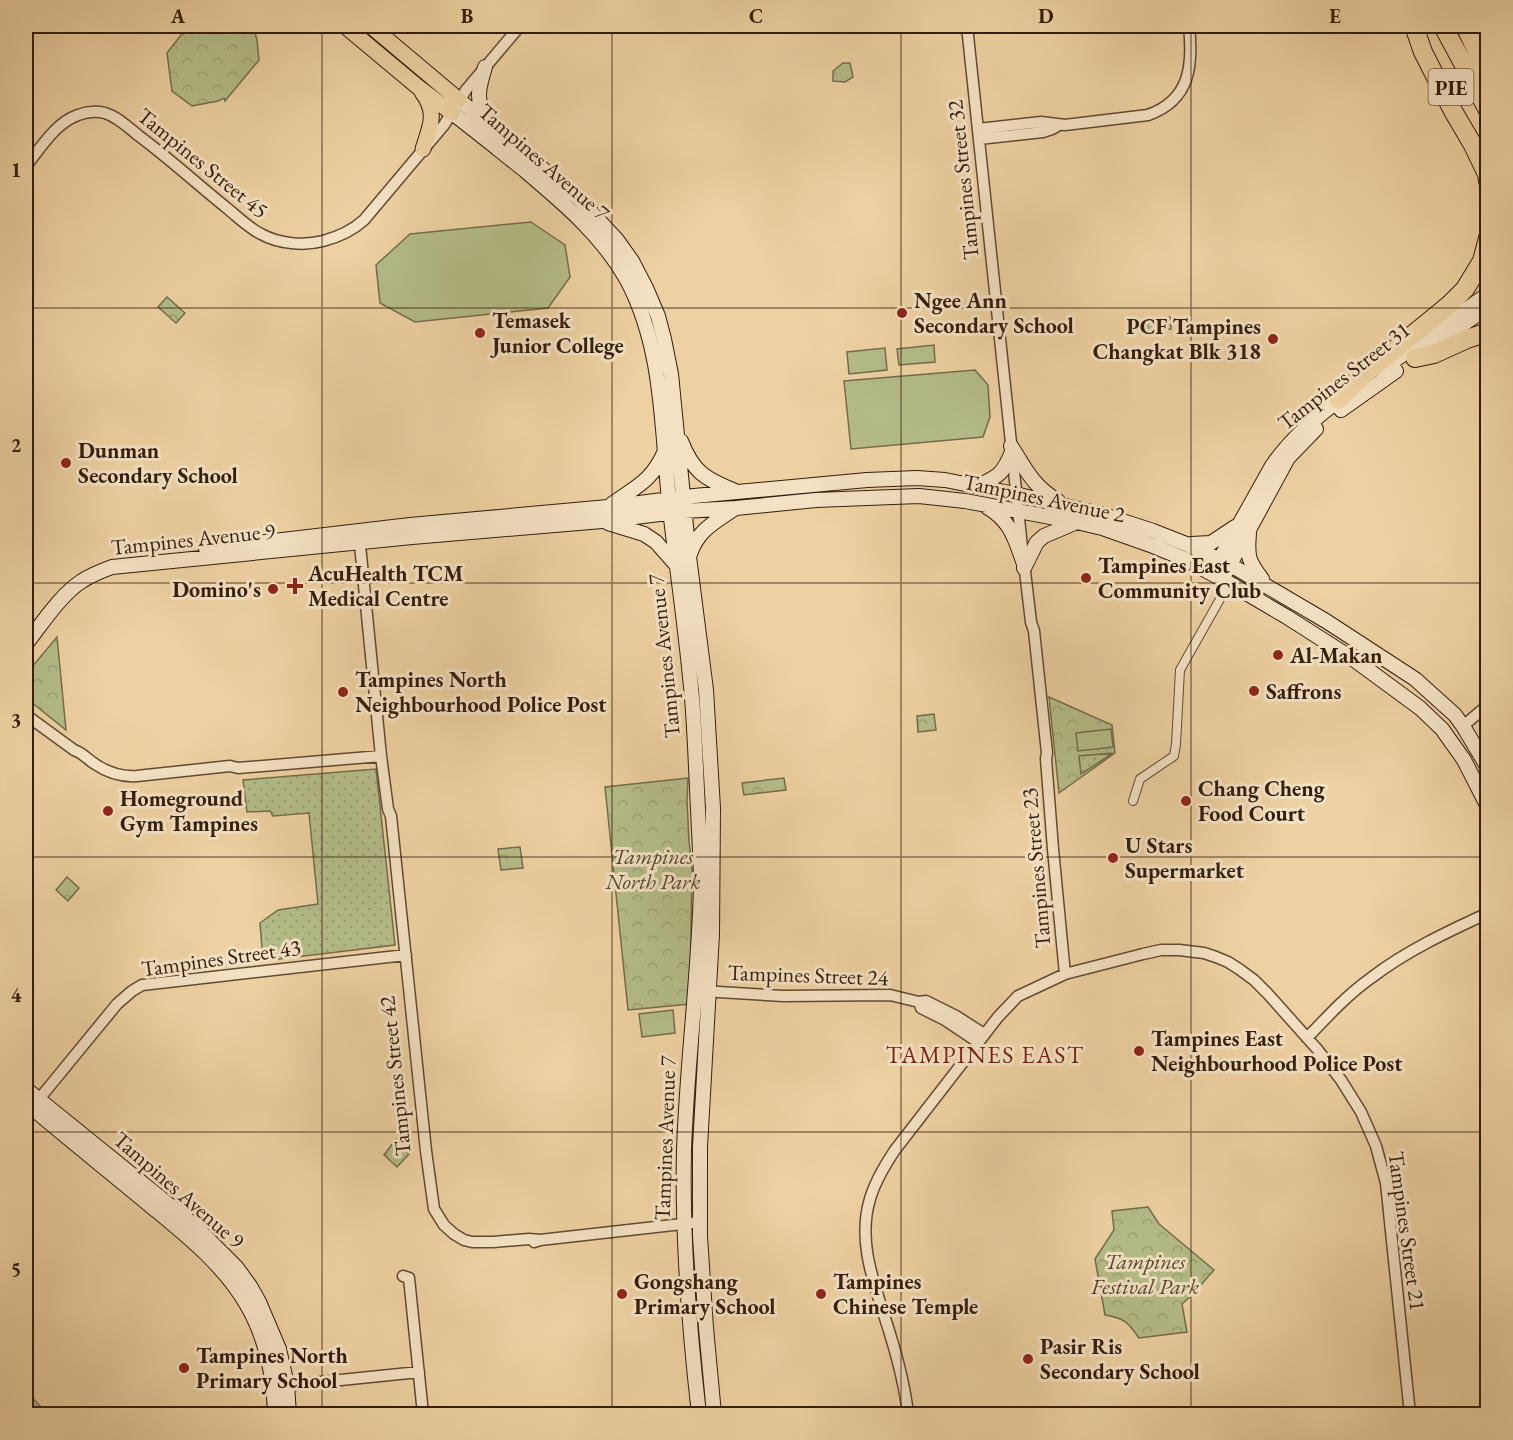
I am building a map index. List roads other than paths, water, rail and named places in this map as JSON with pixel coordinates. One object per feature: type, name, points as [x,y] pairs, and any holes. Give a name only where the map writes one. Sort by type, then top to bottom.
[{"type":"highway","name":"PIE","points":[[1414,26],[1488,149]]},
{"type":"highway","points":[[1414,26],[1423,52],[1473,145],[1488,181]]},
{"type":"highway","name":"PIE","points":[[1443,26],[1488,110]]},
{"type":"highway","points":[[1453,26],[1488,96]]},
{"type":"highway","points":[[1465,26],[1488,75]]},
{"type":"highway","points":[[1340,400],[1361,377],[1449,305],[1465,289],[1482,261],[1488,238]]},
{"type":"highway","points":[[1415,358],[1434,354],[1488,332]]},
{"type":"main road","name":"Tampines Avenue 7","points":[[345,26],[418,87],[487,124],[578,198],[617,240],[632,261],[658,316],[671,374],[676,428],[678,567],[696,743],[702,991],[700,1236],[706,1337],[714,1414]]},
{"type":"main road","name":"Tampines Avenue 7","points":[[371,26],[456,107],[571,210],[594,234],[618,265],[635,296],[651,342],[665,449],[689,557],[705,690],[713,808],[713,879],[702,991],[689,1055],[685,1145],[684,1223],[690,1325],[699,1414]]},
{"type":"main road","points":[[485,67],[479,90],[479,103],[487,124]]},
{"type":"main road","points":[[418,87],[430,105],[432,119],[423,149]]},
{"type":"main road","name":"Tampines Street 31","points":[[1245,526],[1272,466],[1291,441],[1340,400],[1488,294]]},
{"type":"main road","name":"Tampines Street 31","points":[[1220,581],[1225,562],[1288,458],[1318,427],[1363,393],[1488,307]]},
{"type":"main road","points":[[676,428],[692,465],[705,476],[737,492]]},
{"type":"main road","points":[[608,507],[649,477],[658,466],[665,449]]},
{"type":"main road","points":[[978,486],[999,475],[1005,469],[1011,449]]},
{"type":"main road","points":[[1011,449],[1031,479],[1067,507]]},
{"type":"main road","name":"Tampines Avenue 2","points":[[676,505],[737,492],[867,480],[917,478],[978,486],[1123,521],[1186,544],[1225,562],[1326,621],[1395,666],[1415,680],[1455,715],[1488,768]]},
{"type":"main road","name":"Tampines Avenue 2","points":[[676,505],[736,508],[816,500],[919,496],[982,504],[1077,522],[1134,538],[1287,617],[1356,661],[1420,708],[1442,729],[1464,760],[1488,807]]},
{"type":"main road","points":[[982,504],[1007,523],[1016,539],[1024,566]]},
{"type":"main road","name":"Tampines Avenue 9","points":[[26,644],[67,593],[96,573],[112,567],[359,537],[410,525],[608,507],[676,505]]},
{"type":"main road","name":"Tampines Avenue 9","points":[[26,632],[64,585],[87,569],[114,559],[359,537],[602,521],[676,505]]},
{"type":"main road","points":[[689,557],[696,539],[716,520],[736,508]]},
{"type":"main road","points":[[602,521],[644,534],[656,542],[678,567]]},
{"type":"main road","points":[[1024,566],[1037,542],[1077,522]]},
{"type":"main road","points":[[1186,544],[1211,543],[1245,526],[1249,558],[1256,572],[1267,585]]},
{"type":"main road","points":[[1395,666],[1398,678],[1411,692],[1420,708]]},
{"type":"main road","name":"Tampines Avenue 9","points":[[26,1089],[30,1106],[194,1225],[237,1268],[250,1286],[279,1349],[280,1390],[275,1414]]},
{"type":"main road","name":"Tampines Avenue 9","points":[[280,1390],[289,1414]]},
{"type":"street","name":"Tampines Street 45","points":[[26,166],[64,122],[86,113],[106,114],[114,117],[141,137],[260,234],[286,243],[308,244],[338,237],[359,225],[444,125],[485,67],[520,26]]},
{"type":"street","name":"Tampines Street 32","points":[[967,26],[1017,511]]},
{"type":"street","points":[[979,134],[1041,122],[1059,125],[1148,115],[1162,109],[1178,94],[1189,70],[1191,54],[1189,26]]},
{"type":"street","name":"Tampines Street 23","points":[[1017,511],[1034,632],[1042,754],[1046,759],[1065,974]]},
{"type":"street","name":"Tampines Street 42","points":[[359,537],[428,1205],[434,1223],[456,1244],[494,1248],[540,1240],[700,1222]]},
{"type":"street","points":[[1133,801],[1140,779],[1174,756],[1180,669],[1220,581]]},
{"type":"street","points":[[1463,726],[1488,705]]},
{"type":"street","points":[[26,715],[74,750],[76,756],[90,769],[120,781],[230,773],[238,768],[381,756]]},
{"type":"street","points":[[1307,1038],[1341,1003],[1383,969],[1430,941],[1488,913]]},
{"type":"street","name":"Tampines Street 21","points":[[908,1414],[903,1380],[868,1257],[867,1211],[881,1173],[895,1150],[981,1038],[1018,996],[1065,974],[1161,950],[1179,950],[1204,953],[1228,962],[1254,980],[1335,1072],[1361,1112],[1376,1146],[1386,1183],[1410,1414]]},
{"type":"street","name":"Tampines Street 43","points":[[30,1106],[117,1004],[142,985],[404,956]]},
{"type":"street","name":"Tampines Street 24","points":[[702,991],[783,996],[890,995],[919,1002],[921,1008],[981,1038]]},
{"type":"street","points":[[416,1414],[416,1376],[409,1278],[403,1276],[416,1376],[423,1414]]},
{"type":"street","points":[[280,1390],[416,1376]]},
{"type":"place","name":"Ngee Ann Secondary School","points":[[902,313]]},
{"type":"place","name":"Temasek Junior College","points":[[480,333]]},
{"type":"place","name":"PCF Tampines Changkat Blk 318","points":[[1273,339]]},
{"type":"place","name":"Dunman Secondary School","points":[[66,463]]},
{"type":"place","name":"Tampines East Community Club","points":[[1086,578]]},
{"type":"place","name":"AcuHealth TCM Medical Centre","points":[[295,586]]},
{"type":"place","name":"Domino's","points":[[273,589]]},
{"type":"place","name":"Al-Makan","points":[[1278,655]]},
{"type":"place","name":"Saffrons","points":[[1254,691]]},
{"type":"place","name":"Tampines North Neighbourhood Police Post","points":[[343,692]]},
{"type":"place","name":"Chang Cheng Food Court","points":[[1186,801]]},
{"type":"place","name":"Homeground Gym Tampines","points":[[108,811]]},
{"type":"place","name":"U Stars Supermarket","points":[[1113,858]]},
{"type":"place","name":"Tampines East Neighbourhood Police Post","points":[[1139,1051]]},
{"type":"place","name":"Gongshang Primary School","points":[[622,1294]]},
{"type":"place","name":"Tampines Chinese Temple","points":[[821,1294]]},
{"type":"place","name":"Pasir Ris Secondary School","points":[[1028,1359]]},
{"type":"place","name":"Tampines North Primary School","points":[[184,1368]]},
{"type":"district","name":"TAMPINES EAST","points":[[985,1054]]},
{"type":"park label","name":"Tampines North Park","points":[[653,868]]},
{"type":"park label","name":"Tampines Festival Park","points":[[1145,1274]]}]
